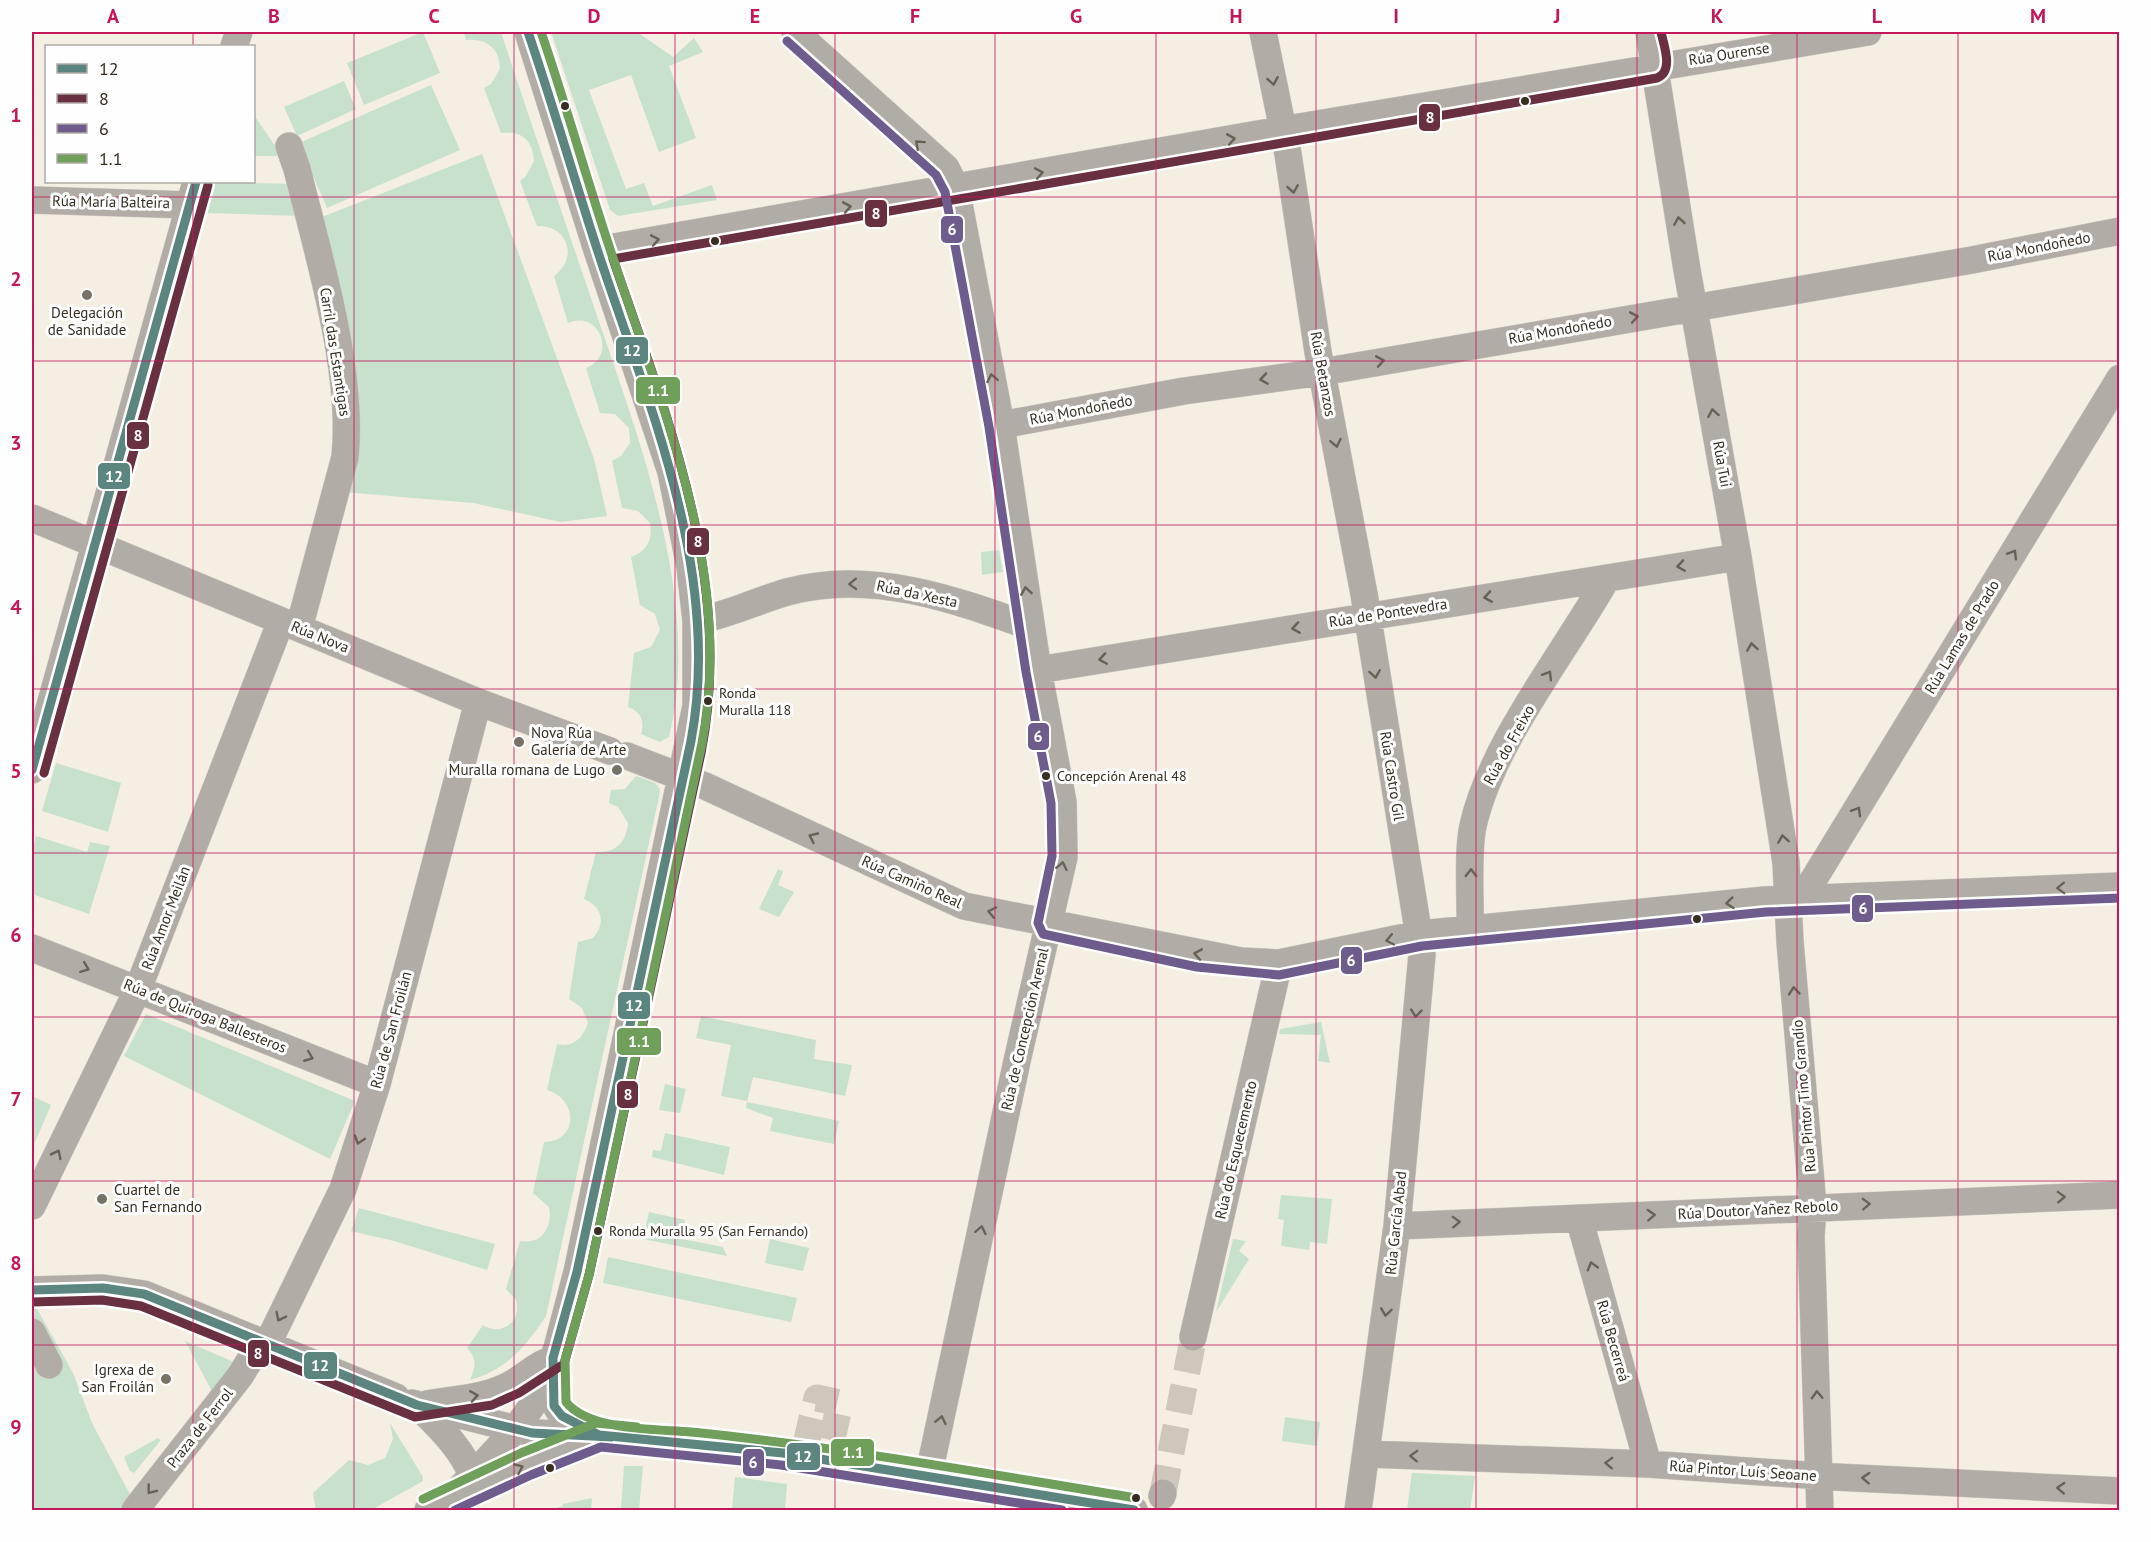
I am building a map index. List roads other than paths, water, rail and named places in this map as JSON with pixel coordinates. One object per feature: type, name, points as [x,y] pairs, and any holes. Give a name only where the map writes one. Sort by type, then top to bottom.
[{"type":"street","points":[[437,1506],[472,1476],[516,1430],[538,1397],[553,1359],[577,1272],[683,777],[696,706],[696,621],[690,567],[671,472],[528,32]]},
{"type":"street","points":[[795,32],[946,168],[956,188]]},
{"type":"street","name":"Rúa Betanzos","points":[[1263,32],[1366,616]]},
{"type":"street","name":"Rúa Tui","points":[[1649,32],[1693,306],[1738,557],[1786,863],[1798,897]]},
{"type":"street","name":"Rúa Ourense","points":[[597,250],[1655,66],[1868,32]]},
{"type":"street","name":"Carril das Estantigas","points":[[289,146],[314,236],[334,327],[348,435],[345,457],[290,624]]},
{"type":"street","name":"Rúa de Concepción Arenal","points":[[928,1478],[1017,1060],[1064,857],[1063,802],[1038,670],[1001,426],[956,188]]},
{"type":"street","points":[[32,770],[193,193]]},
{"type":"street","name":"Rúa María Balteira","points":[[32,200],[193,193]]},
{"type":"street","name":"Rúa Mondoñedo","points":[[1001,426],[1184,391],[1322,372],[1693,306],[1972,260],[2120,231]]},
{"type":"street","name":"Rúa Lamas de Prado","points":[[1798,897],[1809,887],[2120,378]]},
{"type":"street","name":"Rúa Nova","points":[[32,518],[478,702],[683,777]]},
{"type":"street","name":"Rúa de Pontevedra","points":[[1038,670],[1738,557]]},
{"type":"street","name":"Rúa do Freixo","points":[[1470,931],[1472,829],[1481,796],[1512,735],[1607,578]]},
{"type":"street","name":"Rúa da Xesta","points":[[696,621],[718,617],[787,592],[821,585],[870,583],[929,593],[1031,627]]},
{"type":"street","name":"Rúa Castro Gil","points":[[1366,616],[1420,934]]},
{"type":"street","name":"Rúa Amor Meilán","points":[[32,1206],[138,989],[290,624]]},
{"type":"street","name":"Rúa de San Froilán","points":[[264,1343],[343,1189],[377,1084],[478,702]]},
{"type":"street","name":"Rúa Camiño Real","points":[[683,777],[963,906],[1199,955],[1279,963],[1420,934],[1470,931],[1798,897],[2120,886]]},
{"type":"street","name":"Rúa Pintor Tino Grandío","points":[[1798,897],[1813,1206],[1811,1236],[1820,1510]]},
{"type":"street","name":"Rúa García Abad","points":[[1358,1510],[1398,1226],[1422,955],[1420,934]]},
{"type":"street","name":"Rúa de Quiroga Ballesteros","points":[[32,948],[377,1084]]},
{"type":"street","name":"Rúa do Esquecemento","points":[[1193,1336],[1279,963]]},
{"type":"street","name":"Rúa Doutor Yañez Rebolo","points":[[1398,1226],[1813,1206],[2120,1195]]},
{"type":"street","name":"Rúa Becerreá","points":[[1579,1218],[1648,1464]]},
{"type":"street","points":[[32,1290],[103,1288],[144,1294],[408,1402],[516,1430],[599,1435],[783,1453],[1107,1509],[1134,1510]]},
{"type":"street","points":[[32,1332],[49,1365]]},
{"type":"street","name":"Praza de Ferrol","points":[[135,1510],[264,1343]]},
{"type":"street","points":[[408,1402],[488,1394],[513,1383],[541,1363],[553,1359]]},
{"type":"street","points":[[553,1359],[554,1406],[562,1416],[599,1435]]},
{"type":"street","points":[[408,1402],[449,1440],[468,1466],[472,1476]]},
{"type":"street","points":[[437,1506],[599,1435]]},
{"type":"street","name":"Rúa Pintor Luís Seoane","points":[[1367,1454],[1648,1464],[1820,1476],[2120,1491]]},
{"type":"tunnel","points":[[1163,1493],[1192,1345]]},
{"type":"tunnel","points":[[806,1444],[817,1398],[840,1403],[830,1448]]},
{"type":"place","name":"Delegación de Sanidade","points":[[87,295]]},
{"type":"place","name":"Ronda Muralla 118","points":[[708,701]]},
{"type":"place","name":"Nova Rúa Galería de Arte","points":[[519,742]]},
{"type":"place","name":"Muralla romana de Lugo","points":[[617,770]]},
{"type":"place","name":"Concepción Arenal 48","points":[[1046,776]]},
{"type":"place","name":"Cuartel de San Fernando","points":[[102,1199]]},
{"type":"place","name":"Ronda Muralla 95 (San Fernando)","points":[[598,1231]]},
{"type":"place","name":"Igrexa de San Froilán","points":[[166,1379]]}]
